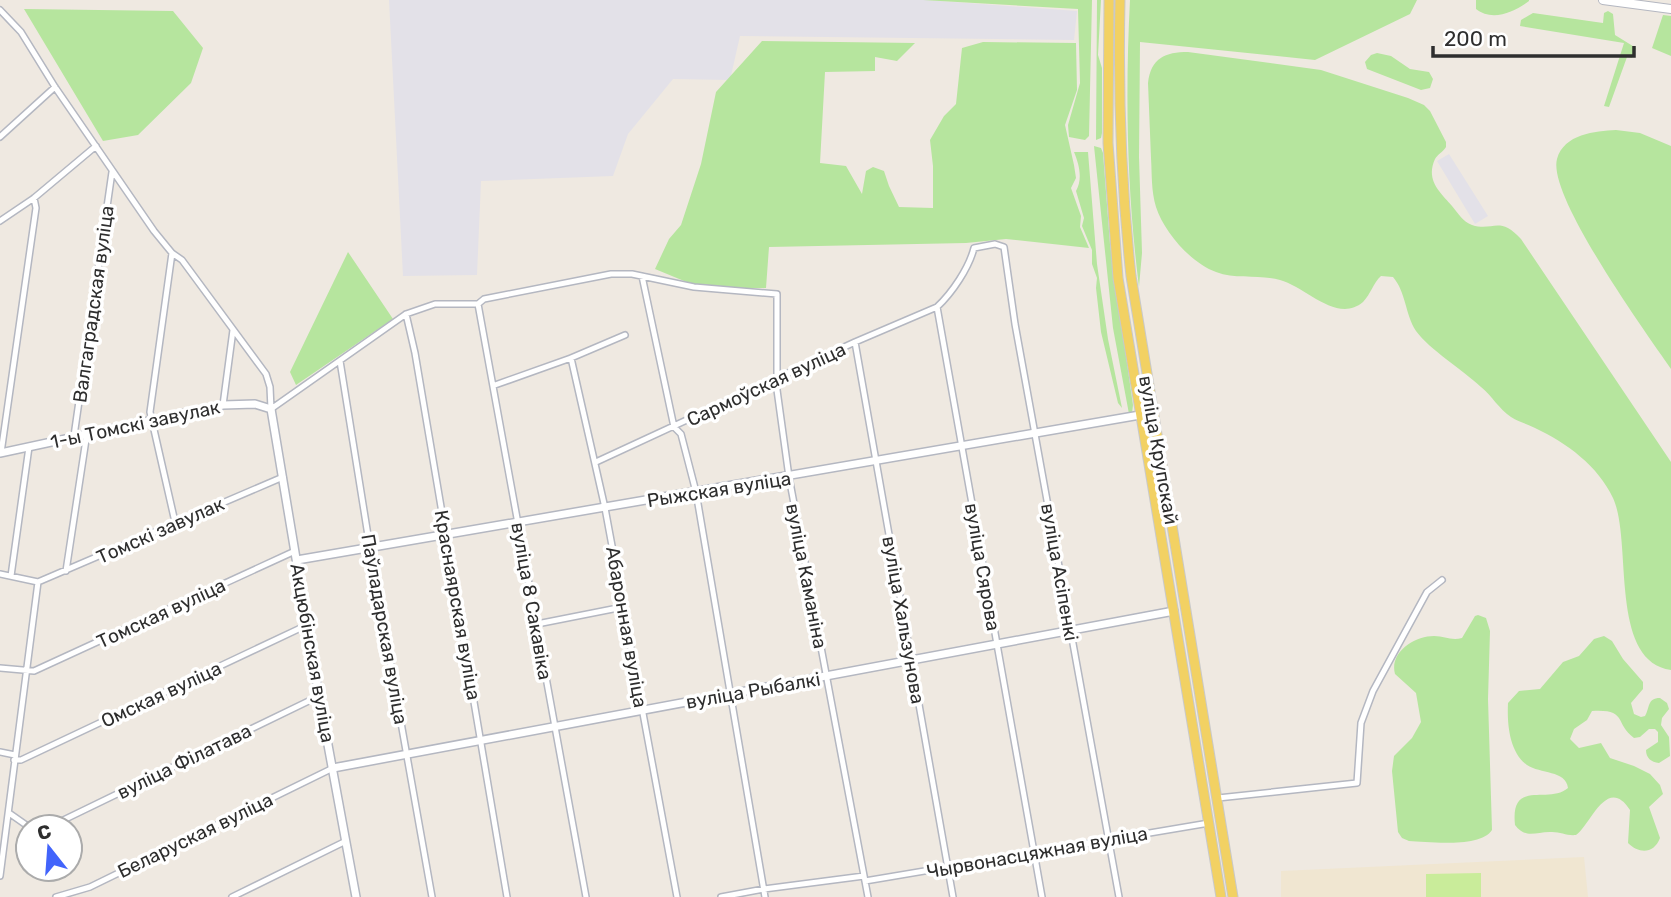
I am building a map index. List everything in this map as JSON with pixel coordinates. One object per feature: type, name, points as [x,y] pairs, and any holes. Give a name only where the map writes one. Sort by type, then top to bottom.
[{"type":"main road","name":"вуліца Крупскай","points":[[1109,0],[1108,143],[1118,278],[1221,897]]},
{"type":"main road","name":"вуліца Крупскай","points":[[1120,0],[1119,142],[1131,276],[1233,897]]},
{"type":"main road","points":[[1603,0],[1671,9]]},
{"type":"street","points":[[0,10],[21,32],[112,172],[266,374],[271,409],[406,313],[435,304],[478,304],[484,299],[611,274],[642,276],[674,427],[681,434],[696,492],[765,897]]},
{"type":"street","points":[[0,137],[55,87]]},
{"type":"street","points":[[0,221],[34,198],[96,146]]},
{"type":"street","name":"Валгаградская вуліца","points":[[74,436],[112,172]]},
{"type":"street","points":[[0,453],[36,208],[34,198]]},
{"type":"street","name":"вуліца Асіпенкі","points":[[937,307],[946,299],[974,248],[995,244],[1004,247],[1015,324],[1119,897]]},
{"type":"street","points":[[172,253],[150,412],[175,522]]},
{"type":"street","name":"вуліца Каманіна","points":[[642,276],[694,287],[777,294],[777,378],[789,477],[868,897]]},
{"type":"street","name":"вуліца 8 Сакавіка","points":[[478,304],[495,385],[517,523],[586,897]]},
{"type":"street","name":"Сармоўская вуліца","points":[[596,463],[855,342],[937,307]]},
{"type":"street","name":"вуліца Сярова","points":[[937,307],[1042,897]]},
{"type":"street","name":"Краснаярская вуліца","points":[[406,313],[508,897]]},
{"type":"street","points":[[223,405],[233,330]]},
{"type":"street","points":[[495,385],[625,335]]},
{"type":"street","name":"вуліца Хальзунова","points":[[855,342],[953,897]]},
{"type":"street","name":"Абаронная вуліца","points":[[571,358],[605,508],[677,897]]},
{"type":"street","name":"Паўладарская вуліца","points":[[340,361],[432,897]]},
{"type":"street","name":"1-ы Томскі завулак","points":[[0,453],[223,405],[255,404],[271,409]]},
{"type":"street","name":"Акцюбінская вуліца","points":[[271,409],[356,897]]},
{"type":"street","name":"Рыжская вуліца","points":[[296,556],[446,536],[1140,415]]},
{"type":"street","points":[[66,572],[87,433]]},
{"type":"street","points":[[11,576],[29,447]]},
{"type":"street","name":"Томскі завулак","points":[[38,582],[282,477]]},
{"type":"street","name":"Томская вуліца","points":[[27,672],[296,556]]},
{"type":"street","points":[[0,575],[38,582],[0,876]]},
{"type":"street","points":[[1218,797],[1357,783],[1361,723],[1373,691],[1427,592],[1442,580]]},
{"type":"street","points":[[537,624],[623,607]]},
{"type":"street","name":"вуліца Рыбалкі","points":[[333,768],[1174,611]]},
{"type":"street","name":"Омская вуліца","points":[[15,758],[21,760],[307,625]]},
{"type":"street","points":[[0,668],[27,672]]},
{"type":"street","name":"вуліца Філатава","points":[[78,813],[319,696]]},
{"type":"street","points":[[0,752],[15,758]]},
{"type":"street","name":"Беларуская вуліца","points":[[56,897],[90,887],[333,768]]},
{"type":"street","points":[[9,813],[14,816]]},
{"type":"street","name":"Чырвонасцяжная вуліца","points":[[721,897],[764,889],[948,868],[1209,822]]},
{"type":"street","points":[[232,897],[346,841]]},
{"type":"shaded area","points":[[389,0],[927,0],[1077,11],[1074,40],[740,36],[730,80],[673,79],[628,134],[613,176],[481,181],[477,275],[403,276]]},
{"type":"shaded area","points":[[1449,154],[1488,216],[1475,224],[1437,161]]},
{"type":"shaded area","points":[[1584,857],[1588,897],[1281,897],[1281,871]]},
{"type":"green space","points":[[923,0],[1092,0],[1089,136],[1085,140],[1069,137],[1068,125],[1080,83],[1078,9]]},
{"type":"green space","points":[[1097,0],[1101,0],[1098,55],[1102,68],[1102,133],[1101,138],[1096,140]]},
{"type":"green space","points":[[1130,0],[1417,0],[1410,14],[1315,60],[1140,42],[1142,253],[1139,287],[1128,144]]},
{"type":"green space","points":[[1476,0],[1529,1],[1510,12],[1489,15],[1476,9]]},
{"type":"green space","points":[[24,9],[173,11],[203,48],[191,83],[138,135],[103,141]]},
{"type":"green space","points":[[1608,11],[1613,14],[1615,35],[1636,48],[1632,58],[1627,57],[1609,107],[1604,106],[1624,43],[1520,26],[1521,20],[1533,13],[1603,23],[1604,13]]},
{"type":"green space","points":[[1663,15],[1671,16],[1671,56],[1652,48]]},
{"type":"green space","points":[[762,41],[915,43],[897,61],[875,57],[875,71],[825,72],[820,163],[846,166],[862,194],[866,171],[873,167],[884,171],[899,207],[933,208],[930,140],[944,116],[956,104],[962,48],[983,42],[1076,43],[1077,90],[1065,125],[1076,178],[1071,188],[1081,216],[1080,227],[1089,248],[1006,239],[966,243],[769,247],[766,288],[701,288],[655,269],[669,239],[681,225],[701,164],[716,92]]},
{"type":"green space","points":[[1188,52],[1321,70],[1408,98],[1424,105],[1430,111],[1446,142],[1446,147],[1435,159],[1432,167],[1433,180],[1439,191],[1469,224],[1479,227],[1501,226],[1521,239],[1671,462],[1671,670],[1651,662],[1638,645],[1630,623],[1619,517],[1607,486],[1570,448],[1511,417],[1489,394],[1422,338],[1412,324],[1401,289],[1393,277],[1381,276],[1363,302],[1353,308],[1332,307],[1280,280],[1216,272],[1197,262],[1172,236],[1160,217],[1153,195],[1148,83],[1152,68],[1160,58],[1172,53]]},
{"type":"green space","points":[[1377,53],[1391,56],[1410,69],[1429,72],[1433,79],[1430,88],[1421,90],[1367,69],[1365,62]]},
{"type":"green space","points":[[1616,130],[1640,133],[1671,146],[1671,369],[1601,265],[1567,202],[1558,177],[1557,159],[1566,144],[1590,133]]},
{"type":"green space","points":[[1094,146],[1101,148],[1103,153],[1110,244],[1133,405],[1132,413],[1129,414],[1113,328]]},
{"type":"green space","points":[[1074,152],[1088,152],[1097,264],[1122,408],[1118,403],[1101,332],[1097,278],[1092,264],[1092,250],[1082,226],[1084,218],[1076,191],[1079,172]]},
{"type":"green space","points":[[348,252],[393,319],[296,385],[290,372]]},
{"type":"green space","points":[[1478,615],[1486,618],[1490,631],[1488,699],[1492,830],[1486,836],[1466,842],[1409,841],[1402,838],[1398,832],[1392,771],[1394,756],[1412,738],[1421,722],[1416,693],[1395,674],[1396,659],[1405,647],[1419,639],[1434,636],[1462,638]]},
{"type":"green space","points":[[1604,636],[1612,641],[1643,682],[1643,689],[1631,703],[1634,714],[1645,716],[1651,702],[1656,698],[1667,703],[1669,709],[1662,718],[1661,725],[1669,737],[1670,756],[1659,763],[1651,761],[1646,750],[1658,742],[1658,732],[1649,729],[1640,737],[1634,738],[1611,712],[1592,711],[1587,720],[1574,729],[1570,739],[1579,748],[1601,743],[1610,758],[1650,774],[1660,785],[1663,794],[1649,807],[1660,838],[1654,847],[1646,851],[1628,843],[1630,810],[1622,800],[1614,797],[1600,806],[1576,835],[1552,832],[1528,834],[1515,825],[1515,811],[1518,802],[1524,797],[1560,793],[1568,788],[1563,778],[1532,768],[1516,753],[1510,737],[1508,703],[1519,691],[1540,689],[1563,662],[1579,656],[1594,639]]},
{"type":"green space","points":[[1481,873],[1481,897],[1426,897],[1426,874]]}]
